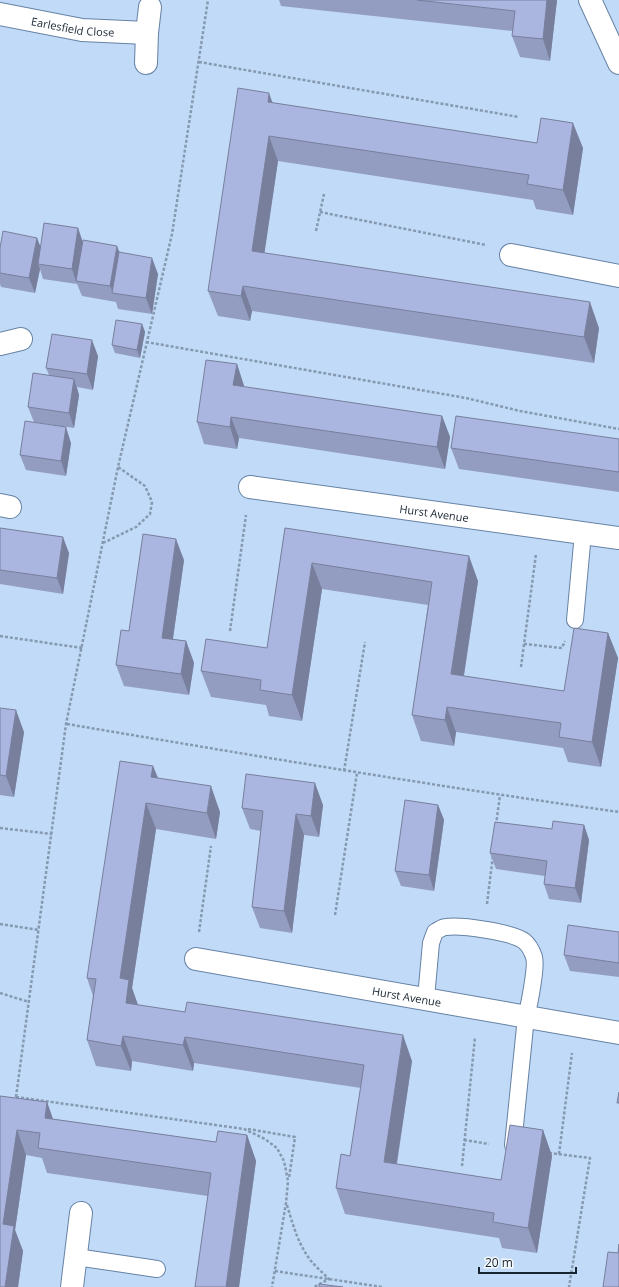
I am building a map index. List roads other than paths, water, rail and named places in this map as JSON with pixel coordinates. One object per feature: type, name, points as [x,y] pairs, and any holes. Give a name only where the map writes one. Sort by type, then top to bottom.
[{"type":"street","points":[[590,0],[619,63]]},
{"type":"street","points":[[146,63],[150,7]]},
{"type":"street","name":"Earlesfield Close","points":[[0,14],[82,30],[147,33]]},
{"type":"street","points":[[511,255],[619,276]]},
{"type":"street","points":[[0,344],[21,339]]},
{"type":"street","name":"Hurst Avenue","points":[[250,487],[619,538]]},
{"type":"street","name":"Hurst Avenue","points":[[196,958],[619,1033]]},
{"type":"street","points":[[72,1287],[81,1213]]},
{"type":"lane","points":[[574,620],[583,533]]},
{"type":"lane","points":[[426,998],[431,943],[435,932],[445,927],[457,926],[484,929],[515,937],[523,941],[529,947],[535,959],[531,1000],[526,1017],[513,1145]]},
{"type":"lane","points":[[76,1257],[157,1269]]}]
